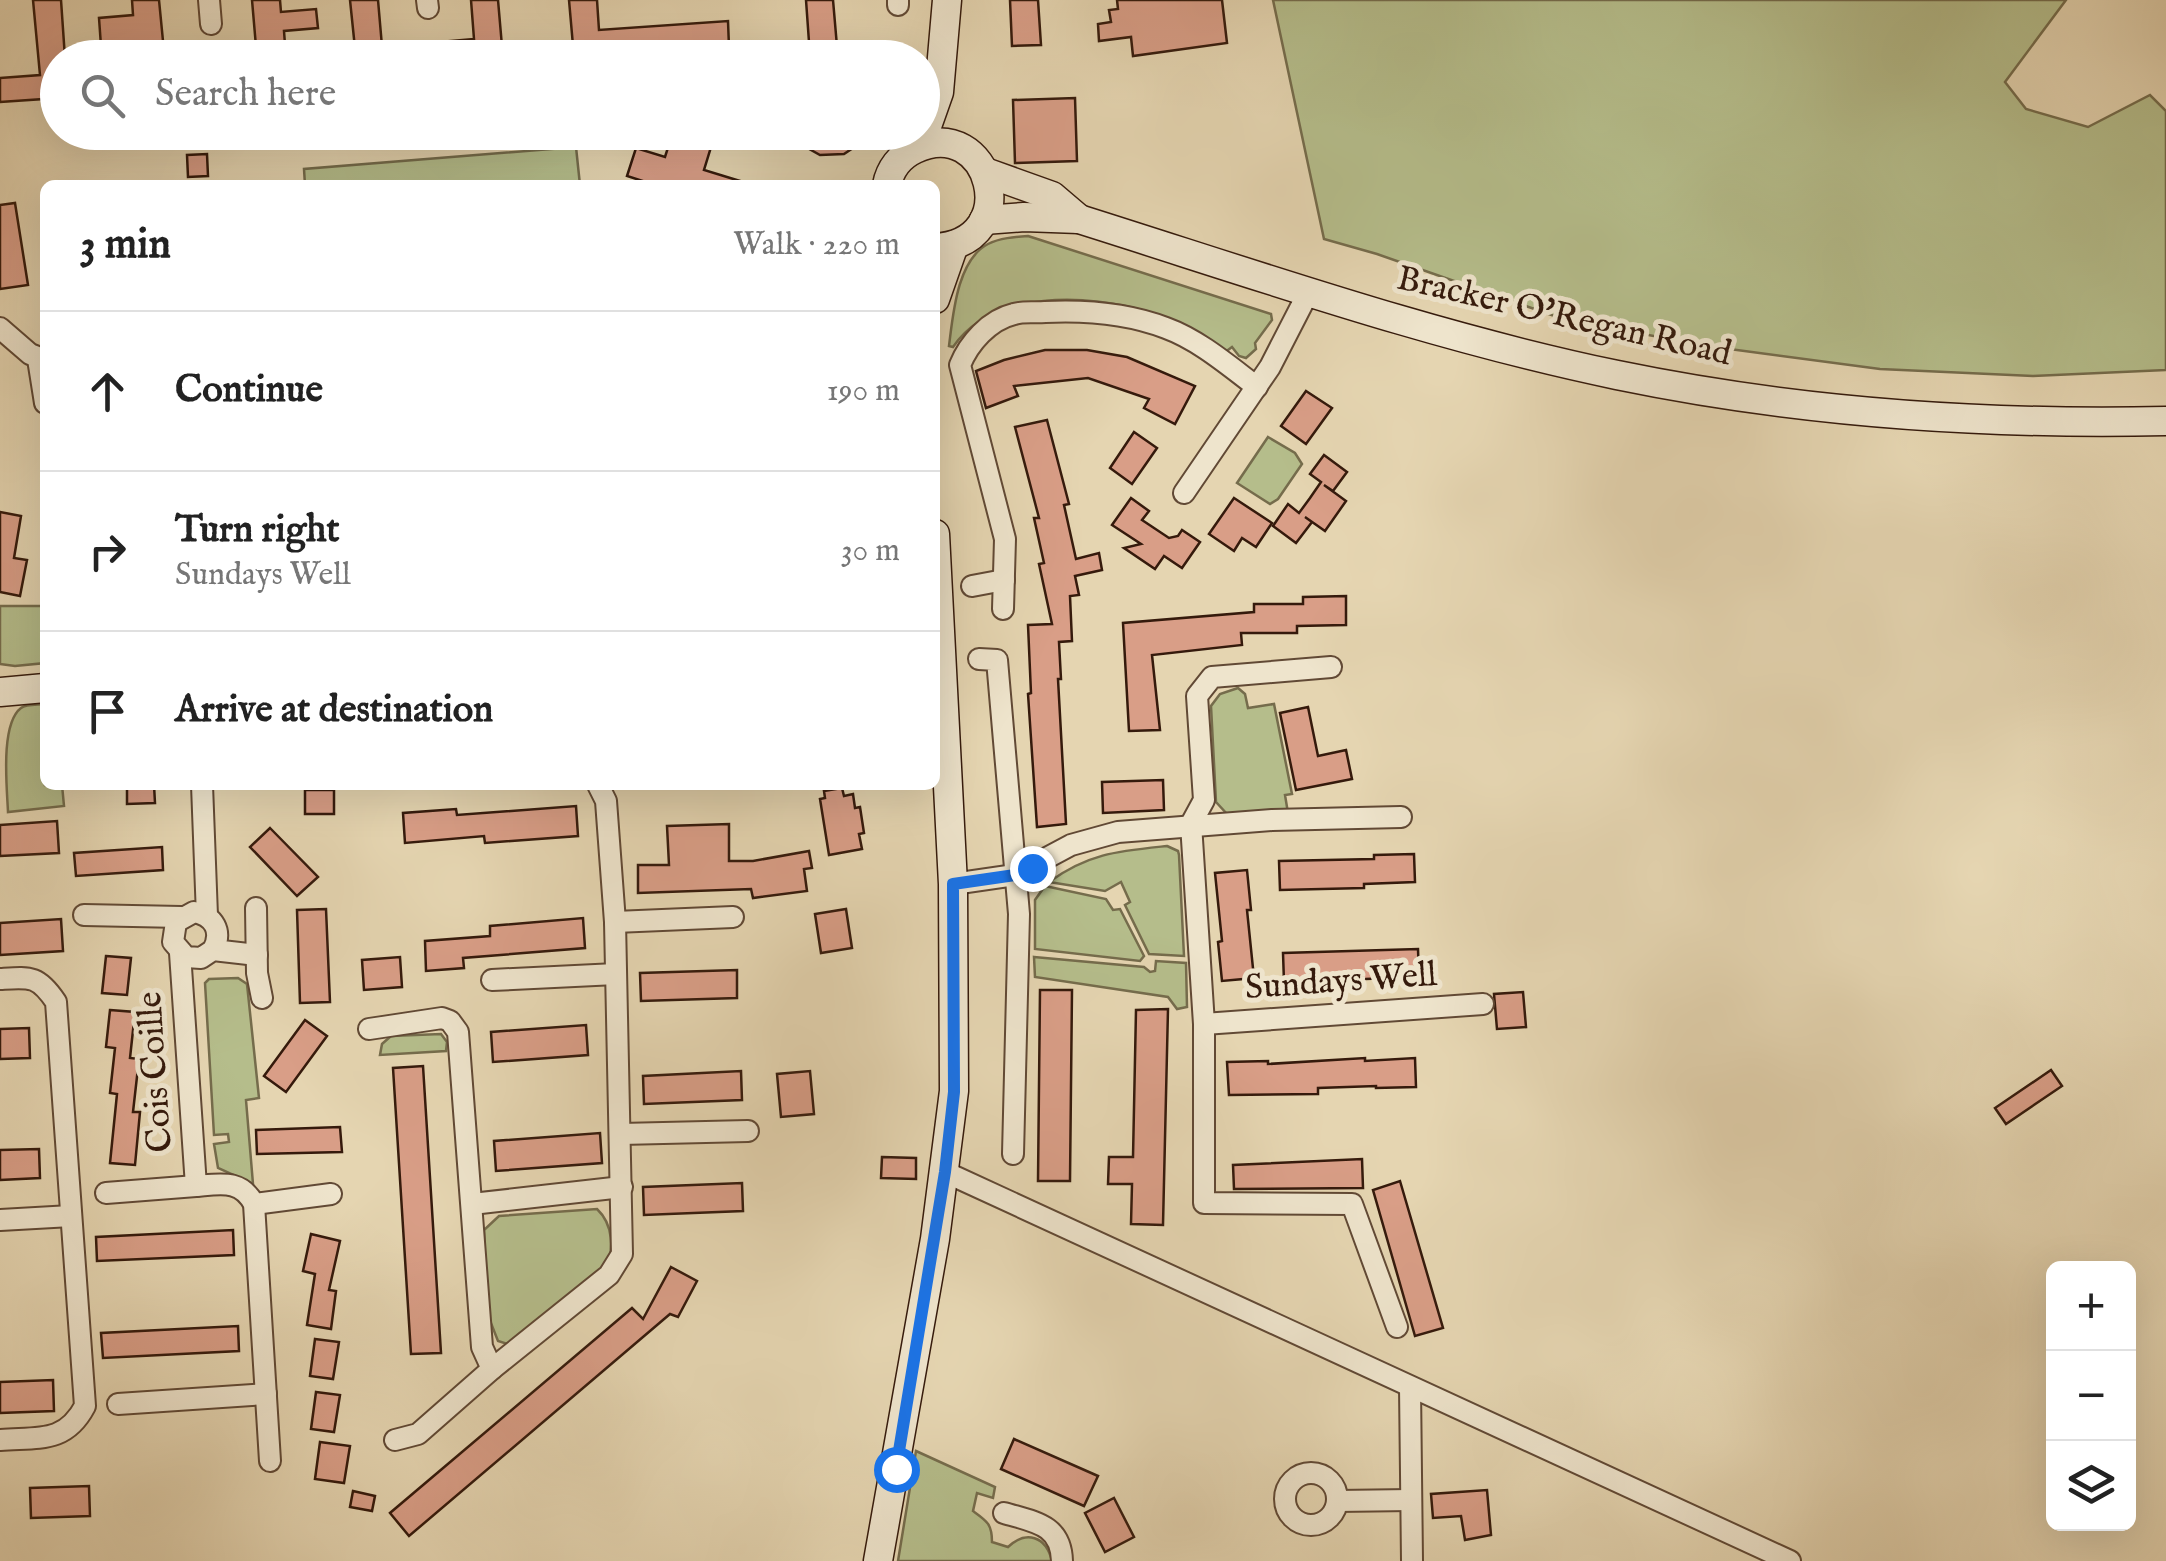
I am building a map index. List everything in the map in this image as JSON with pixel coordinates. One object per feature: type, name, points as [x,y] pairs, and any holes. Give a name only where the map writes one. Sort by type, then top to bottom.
[{"type":"main road","points":[[940,80],[947,0]]},
{"type":"main road","points":[[940,95],[959,147]]},
{"type":"main road","points":[[940,143],[959,147],[977,160],[985,172],[990,197],[984,220],[969,237],[945,246],[940,272]]},
{"type":"main road","points":[[885,180],[896,163],[914,150]]},
{"type":"main road","name":"Bracker O'Regan Road","points":[[985,172],[1052,196],[1079,219]]},
{"type":"main road","name":"Bracker O'Regan Road","points":[[984,220],[1024,216],[1079,219],[1412,324],[1615,375],[1708,392],[1947,417],[2166,420]]},
{"type":"main road","points":[[878,1561],[945,1172],[954,1092],[953,884],[940,631]]},
{"type":"main road","points":[[0,692],[40,688]]},
{"type":"street","points":[[209,0],[211,24]]},
{"type":"street","points":[[1184,493],[1257,386],[1308,293]]},
{"type":"street","points":[[1004,609],[1004,539],[960,365],[967,348],[984,330],[1013,314],[1080,310],[1127,316],[1170,329],[1257,386]]},
{"type":"street","points":[[0,328],[40,358]]},
{"type":"street","points":[[972,586],[1004,580]]},
{"type":"street","points":[[979,660],[998,660],[1019,914],[1013,1154]]},
{"type":"street","name":"Sundays Well","points":[[1331,668],[1212,677],[1198,696],[1204,800],[1191,824],[1204,1024],[1204,1203],[1352,1204],[1397,1327]]},
{"type":"street","points":[[181,916],[172,935],[180,954],[201,958],[213,950],[216,928],[207,916],[202,790]]},
{"type":"street","points":[[395,1440],[418,1434],[492,1368],[609,1275],[622,1254],[615,922],[606,802],[600,790]]},
{"type":"street","points":[[953,884],[1015,875],[1070,845],[1099,835],[1191,824],[1401,816]]},
{"type":"street","points":[[256,908],[262,998]]},
{"type":"street","points":[[84,915],[181,916],[194,912],[207,916]]},
{"type":"street","points":[[615,922],[732,917]]},
{"type":"street","points":[[213,950],[257,955]]},
{"type":"street","name":"Cois Coille","points":[[180,954],[196,1186]]},
{"type":"street","points":[[492,980],[616,974]]},
{"type":"street","points":[[0,979],[31,977],[46,986],[56,1002],[85,1406],[75,1425],[56,1436],[0,1440]]},
{"type":"street","name":"Sundays Well","points":[[1204,1024],[1483,1004]]},
{"type":"street","points":[[370,1029],[442,1018],[455,1027],[460,1042],[482,1347],[492,1368]]},
{"type":"street","points":[[621,1134],[748,1131]]},
{"type":"street","points":[[945,1172],[1790,1561]]},
{"type":"street","name":"Cois Coille","points":[[106,1194],[232,1183],[247,1190],[254,1204]]},
{"type":"street","points":[[472,1204],[622,1187]]},
{"type":"street","points":[[270,1461],[254,1204],[331,1194]]},
{"type":"street","points":[[0,1220],[71,1216]]},
{"type":"street","points":[[1410,1387],[1412,1561]]},
{"type":"street","points":[[118,1404],[266,1394]]},
{"type":"street","points":[[1337,1502],[1411,1500]]},
{"type":"street","points":[[1004,1514],[1048,1526],[1059,1538],[1062,1561]]},
{"type":"green space","points":[[1273,0],[2066,0],[2005,82],[2026,109],[2088,127],[2150,95],[2166,111],[2166,370],[2033,376],[1880,369],[1707,346],[1563,319],[1324,239]]},
{"type":"green space","points":[[576,150],[579,180],[305,180],[304,169]]},
{"type":"green space","points":[[1028,236],[1271,314],[1272,320],[1255,343],[1256,349],[1246,358],[1232,347],[1224,353],[1149,312],[1099,302],[1044,301],[992,315],[970,328],[953,347],[949,346],[958,289],[969,262],[988,244]]},
{"type":"green space","points":[[1268,437],[1295,453],[1302,464],[1278,499],[1270,504],[1237,483]]},
{"type":"green space","points":[[0,606],[40,606],[40,664],[0,664]]},
{"type":"green space","points":[[1238,688],[1245,694],[1248,708],[1274,704],[1292,794],[1285,795],[1288,813],[1228,815],[1216,802],[1211,706],[1220,694]]},
{"type":"green space","points":[[40,704],[40,790],[62,790],[64,806],[8,812],[7,742],[14,716],[29,705]]},
{"type":"green space","points":[[1167,846],[1179,855],[1184,956],[1149,954],[1125,905],[1130,902],[1121,882],[1105,891],[1049,882],[1091,859]]},
{"type":"green space","points":[[1045,886],[1106,899],[1113,910],[1120,909],[1144,956],[1140,961],[1035,949],[1035,900]]},
{"type":"green space","points":[[1034,957],[1144,967],[1150,972],[1155,971],[1156,961],[1186,963],[1187,1007],[1177,1009],[1168,997],[1035,977]]},
{"type":"green space","points":[[238,978],[247,984],[259,1098],[246,1100],[253,1184],[218,1168],[214,1144],[229,1142],[228,1134],[214,1135],[205,983],[209,979]]},
{"type":"green space","points":[[441,1034],[447,1042],[446,1051],[380,1055],[382,1044],[391,1036]]},
{"type":"green space","points":[[597,1209],[611,1238],[605,1269],[511,1345],[498,1341],[487,1313],[484,1230],[499,1216]]},
{"type":"green space","points":[[916,1451],[995,1487],[993,1498],[977,1493],[973,1511],[988,1524],[992,1542],[1008,1547],[1022,1538],[1034,1538],[1045,1546],[1052,1561],[898,1561]]},
{"type":"building","points":[[33,0],[61,0],[64,40],[40,40],[40,75]]},
{"type":"building","points":[[132,0],[159,0],[163,40],[101,40],[99,18],[133,15]]},
{"type":"building","points":[[252,0],[280,0],[281,12],[316,9],[318,28],[284,31],[285,40],[255,40]]},
{"type":"building","points":[[350,0],[378,0],[381,40],[354,40]]},
{"type":"building","points":[[471,0],[498,0],[501,40],[463,40],[474,39]]},
{"type":"building","points":[[569,0],[597,0],[599,30],[728,21],[729,40],[573,40]]},
{"type":"building","points":[[806,0],[833,0],[836,40],[809,40]]},
{"type":"building","points":[[1010,0],[1038,0],[1041,45],[1012,46]]},
{"type":"building","points":[[1117,0],[1222,0],[1227,43],[1133,56],[1131,37],[1099,41],[1098,24],[1111,22],[1109,10],[1118,9]]},
{"type":"building","points":[[40,75],[40,99],[0,102],[0,78]]},
{"type":"building","points":[[1075,98],[1077,161],[1015,163],[1013,100]]},
{"type":"building","points":[[635,150],[665,157],[667,150],[710,150],[704,170],[737,180],[639,180],[627,176]]},
{"type":"building","points":[[811,150],[850,150],[844,154],[820,155]]},
{"type":"building","points":[[207,154],[208,176],[188,177],[187,155]]},
{"type":"building","points":[[15,203],[28,285],[0,289],[0,205]]},
{"type":"building","points":[[1045,350],[1087,350],[1127,357],[1195,386],[1175,424],[1144,408],[1149,399],[1088,378],[1014,386],[1018,396],[986,408],[976,371]]},
{"type":"building","points":[[1306,391],[1332,408],[1306,444],[1281,426]]},
{"type":"building","points":[[1047,420],[1069,504],[1064,505],[1076,559],[1099,553],[1102,570],[1075,576],[1079,595],[1070,596],[1072,641],[1059,642],[1066,824],[1037,827],[1028,694],[1028,625],[1052,624],[1039,564],[1044,563],[1034,518],[1039,518],[1015,427]]},
{"type":"building","points":[[1134,432],[1157,448],[1132,484],[1110,468]]},
{"type":"building","points":[[1324,455],[1347,472],[1333,491],[1324,485],[1346,501],[1325,531],[1305,517],[1312,522],[1296,543],[1273,526],[1288,504],[1299,513],[1310,498],[1321,482],[1310,474]]},
{"type":"building","points":[[1131,498],[1149,511],[1142,520],[1169,538],[1178,536],[1182,530],[1200,542],[1182,568],[1164,556],[1155,569],[1124,548],[1141,544],[1112,525]]},
{"type":"building","points":[[1234,498],[1272,523],[1256,547],[1242,538],[1234,551],[1209,534]]},
{"type":"building","points":[[0,512],[21,516],[14,558],[27,560],[20,596],[0,592]]},
{"type":"building","points":[[1346,596],[1346,625],[1297,626],[1297,633],[1241,633],[1242,645],[1152,655],[1160,730],[1129,731],[1123,623],[1254,612],[1254,604],[1303,604],[1303,597]]},
{"type":"building","points":[[1308,707],[1318,756],[1346,750],[1352,779],[1296,790],[1280,713]]},
{"type":"building","points":[[1163,780],[1164,810],[1103,813],[1102,782]]},
{"type":"building","points":[[127,790],[154,790],[155,803],[127,804]]},
{"type":"building","points":[[305,790],[334,790],[334,814],[305,814]]},
{"type":"building","points":[[824,791],[853,794],[855,808],[860,807],[862,849],[829,855],[820,799],[825,798]]},
{"type":"building","points":[[576,806],[578,836],[485,843],[484,836],[405,843],[403,813],[456,809],[457,815]]},
{"type":"building","points":[[57,821],[59,853],[0,856],[0,825]]},
{"type":"building","points":[[729,824],[729,861],[809,851],[812,868],[804,869],[807,891],[753,898],[751,889],[638,893],[638,865],[669,865],[667,826]]},
{"type":"building","points":[[270,828],[318,877],[297,896],[250,847]]},
{"type":"building","points":[[162,847],[163,870],[76,876],[74,853]]},
{"type":"building","points":[[1414,854],[1415,882],[1280,890],[1279,861]]},
{"type":"building","points":[[1247,870],[1254,978],[1222,981],[1215,873]]},
{"type":"building","points":[[326,909],[330,1002],[300,1003],[297,910]]},
{"type":"building","points":[[846,909],[852,948],[821,953],[815,914]]},
{"type":"building","points":[[583,918],[585,948],[463,958],[464,968],[426,971],[425,941],[490,936],[490,926]]},
{"type":"building","points":[[61,919],[63,951],[0,955],[0,923]]},
{"type":"building","points":[[1418,949],[1419,977],[1284,982],[1283,953]]},
{"type":"building","points":[[106,956],[131,958],[127,995],[102,993]]},
{"type":"building","points":[[400,957],[402,987],[364,990],[362,960]]},
{"type":"building","points":[[737,970],[737,998],[641,1001],[640,973]]},
{"type":"building","points":[[1040,990],[1072,990],[1070,1181],[1038,1181]]},
{"type":"building","points":[[1523,992],[1526,1027],[1497,1029],[1494,994]]},
{"type":"building","points":[[1168,1009],[1163,1225],[1131,1224],[1132,1184],[1108,1184],[1109,1157],[1133,1157],[1136,1010]]},
{"type":"building","points":[[110,1010],[135,1012],[130,1058],[139,1059],[133,1112],[140,1112],[135,1165],[110,1163],[117,1094],[110,1093],[115,1048],[106,1047]]},
{"type":"building","points":[[305,1020],[327,1036],[286,1092],[264,1076]]},
{"type":"building","points":[[586,1025],[588,1055],[493,1062],[491,1032]]},
{"type":"building","points":[[29,1028],[30,1058],[0,1059],[0,1029]]},
{"type":"building","points":[[1415,1058],[1416,1087],[1318,1088],[1318,1094],[1229,1095],[1227,1062],[1268,1064]]},
{"type":"building","points":[[423,1066],[441,1353],[411,1354],[393,1068]]},
{"type":"building","points":[[2051,1070],[2062,1086],[2006,1124],[1995,1108]]},
{"type":"building","points":[[741,1071],[742,1100],[644,1104],[643,1076]]},
{"type":"building","points":[[810,1071],[814,1114],[781,1117],[777,1074]]},
{"type":"building","points":[[340,1127],[342,1152],[257,1154],[256,1130]]},
{"type":"building","points":[[600,1133],[602,1163],[496,1171],[494,1141]]},
{"type":"building","points":[[39,1149],[40,1178],[0,1180],[0,1150]]},
{"type":"building","points":[[882,1157],[916,1158],[916,1179],[881,1178]]},
{"type":"building","points":[[1362,1159],[1363,1188],[1234,1189],[1233,1165]]},
{"type":"building","points":[[1400,1181],[1443,1328],[1415,1336],[1373,1190]]},
{"type":"building","points":[[742,1183],[743,1211],[644,1215],[643,1187]]},
{"type":"building","points":[[233,1230],[234,1255],[97,1261],[96,1237]]},
{"type":"building","points":[[311,1234],[340,1241],[329,1290],[336,1291],[331,1329],[307,1325],[315,1274],[303,1271]]},
{"type":"building","points":[[671,1267],[697,1281],[678,1317],[670,1314],[409,1536],[390,1513],[632,1308],[643,1319]]},
{"type":"building","points":[[238,1326],[239,1351],[103,1358],[101,1333]]},
{"type":"building","points":[[315,1339],[339,1342],[333,1379],[310,1376]]},
{"type":"building","points":[[53,1380],[54,1411],[0,1413],[0,1382]]},
{"type":"building","points":[[316,1392],[340,1395],[334,1432],[311,1429]]},
{"type":"building","points":[[1014,1439],[1098,1476],[1084,1506],[1001,1469]]},
{"type":"building","points":[[320,1442],[350,1446],[344,1483],[315,1479]]},
{"type":"building","points":[[89,1486],[90,1516],[31,1518],[30,1488]]},
{"type":"building","points":[[1487,1490],[1491,1535],[1465,1540],[1461,1516],[1433,1518],[1431,1494]]},
{"type":"building","points":[[353,1491],[375,1496],[372,1511],[350,1507]]},
{"type":"building","points":[[1114,1498],[1134,1537],[1105,1552],[1085,1513]]},
{"type":"route","points":[[896,1469],[945,1172],[954,1092],[953,884],[1015,875],[1032,868]]}]
